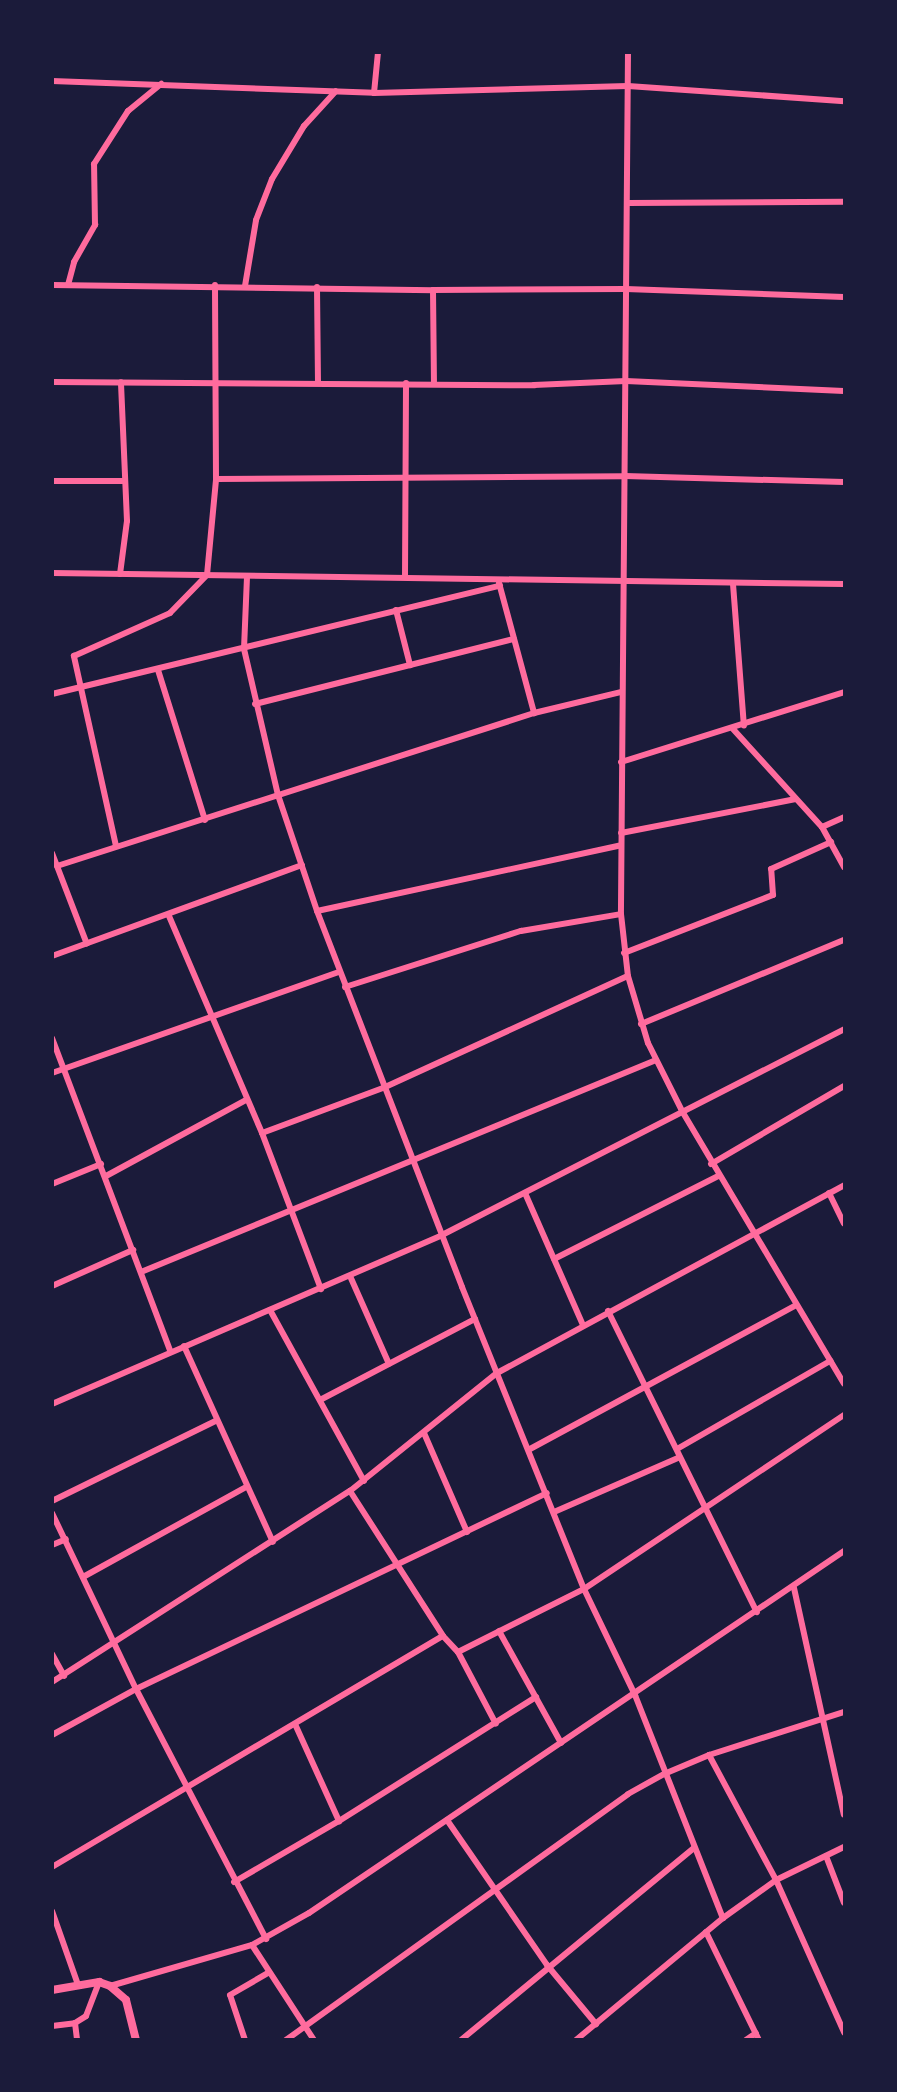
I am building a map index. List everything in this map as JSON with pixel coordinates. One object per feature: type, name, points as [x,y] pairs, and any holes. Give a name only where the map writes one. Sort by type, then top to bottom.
[{"type":"street","points":[[374,93],[378,52]]},
{"type":"street","points":[[628,52],[621,693],[621,914],[624,953],[641,1024],[682,1111],[718,1176],[830,1361],[842,1374],[844,1384]]},
{"type":"street","points":[[52,81],[374,93],[628,86],[844,101]]},
{"type":"street","points":[[68,285],[74,262],[95,225],[94,164],[123,118],[162,84]]},
{"type":"street","points":[[245,286],[256,219],[272,179],[297,136],[336,91]]},
{"type":"street","points":[[628,202],[844,202]]},
{"type":"street","points":[[52,285],[215,285],[433,290],[627,289],[844,297]]},
{"type":"street","points":[[116,846],[74,659],[76,652],[170,613],[207,575],[216,479],[213,384],[215,285]]},
{"type":"street","points":[[317,287],[318,382]]},
{"type":"street","points":[[433,290],[434,382]]},
{"type":"street","points":[[52,382],[213,384],[434,382],[534,385],[626,381],[844,391]]},
{"type":"street","points":[[120,574],[127,521],[121,382]]},
{"type":"street","points":[[405,578],[406,383]]},
{"type":"street","points":[[216,479],[625,476],[844,482]]},
{"type":"street","points":[[52,481],[125,481]]},
{"type":"street","points":[[52,573],[247,577],[498,577],[733,584],[844,584]]},
{"type":"street","points":[[247,577],[244,649],[255,704],[278,795],[317,911],[410,1158],[530,1449],[584,1589],[635,1695],[664,1774],[723,1918]]},
{"type":"street","points":[[498,577],[534,713]]},
{"type":"street","points":[[733,584],[744,726]]},
{"type":"street","points":[[52,694],[82,689],[500,586]]},
{"type":"street","points":[[396,610],[410,665]]},
{"type":"street","points":[[255,704],[514,639]]},
{"type":"street","points":[[158,670],[205,820]]},
{"type":"street","points":[[621,762],[744,726],[844,692]]},
{"type":"street","points":[[57,866],[534,713],[621,693]]},
{"type":"street","points":[[733,729],[822,827],[844,867]]},
{"type":"street","points":[[621,833],[796,799]]},
{"type":"street","points":[[822,827],[844,817]]},
{"type":"street","points":[[624,953],[773,895],[770,869],[831,842]]},
{"type":"street","points":[[317,911],[621,845]]},
{"type":"street","points":[[52,853],[87,944]]},
{"type":"street","points":[[52,956],[169,916],[302,865]]},
{"type":"street","points":[[345,987],[521,931],[621,914]]},
{"type":"street","points":[[169,916],[262,1133],[321,1289]]},
{"type":"street","points":[[641,1024],[844,940]]},
{"type":"street","points":[[52,1072],[339,972]]},
{"type":"street","points":[[262,1133],[383,1088],[628,976]]},
{"type":"street","points":[[52,1404],[442,1235],[844,1029]]},
{"type":"street","points":[[52,1038],[66,1068],[170,1351]]},
{"type":"street","points":[[141,1272],[290,1211],[410,1158],[656,1060]]},
{"type":"street","points":[[711,1164],[844,1086]]},
{"type":"street","points":[[106,1176],[246,1100]]},
{"type":"street","points":[[52,1184],[101,1164]]},
{"type":"street","points":[[554,1259],[718,1176]]},
{"type":"street","points":[[52,1682],[117,1644],[350,1491],[497,1373],[844,1185]]},
{"type":"street","points":[[525,1193],[583,1325]]},
{"type":"street","points":[[829,1193],[844,1224]]},
{"type":"street","points":[[52,1286],[133,1250]]},
{"type":"street","points":[[350,1276],[389,1364]]},
{"type":"street","points":[[530,1449],[645,1384],[796,1305]]},
{"type":"street","points":[[270,1310],[364,1481]]},
{"type":"street","points":[[608,1311],[757,1612]]},
{"type":"street","points":[[320,1400],[475,1319]]},
{"type":"street","points":[[184,1346],[215,1421],[273,1542]]},
{"type":"street","points":[[677,1449],[830,1361]]},
{"type":"street","points":[[458,1652],[584,1589],[844,1415]]},
{"type":"street","points":[[52,1501],[215,1421]]},
{"type":"street","points":[[424,1433],[467,1532]]},
{"type":"street","points":[[554,1512],[680,1457]]},
{"type":"street","points":[[83,1577],[246,1487]]},
{"type":"street","points":[[350,1491],[399,1564],[443,1636],[458,1652],[495,1724]]},
{"type":"street","points":[[52,1735],[136,1689],[547,1493]]},
{"type":"street","points":[[52,1513],[117,1644],[136,1689],[234,1882],[266,1939]]},
{"type":"street","points":[[52,1545],[66,1539]]},
{"type":"street","points":[[110,1986],[266,1939],[635,1695],[794,1588],[844,1551]]},
{"type":"street","points":[[794,1588],[820,1720],[844,1815]]},
{"type":"street","points":[[499,1631],[561,1743]]},
{"type":"street","points":[[52,1867],[443,1636]]},
{"type":"street","points":[[52,1654],[64,1676]]},
{"type":"street","points":[[234,1882],[339,1821],[536,1697]]},
{"type":"street","points":[[286,2040],[628,1794],[664,1774],[709,1755],[844,1712]]},
{"type":"street","points":[[295,1724],[339,1821]]},
{"type":"street","points":[[709,1755],[776,1880],[844,2032]]},
{"type":"street","points":[[447,1820],[548,1965],[596,2024]]},
{"type":"street","points":[[576,2039],[723,1918],[776,1880],[844,1847]]},
{"type":"street","points":[[461,2040],[548,1965],[694,1848]]},
{"type":"street","points":[[826,1856],[844,1902]]},
{"type":"street","points":[[52,1911],[78,1985]]},
{"type":"street","points":[[706,1932],[758,2036],[746,2040]]},
{"type":"street","points":[[252,1945],[268,1973],[314,2040]]},
{"type":"street","points":[[245,2040],[230,1995],[268,1973]]},
{"type":"street","points":[[52,2026],[75,2023],[90,2011],[99,1982]]},
{"type":"street","points":[[52,1990],[99,1982],[110,1986],[126,2000],[136,2040]]},
{"type":"street","points":[[75,2023],[77,2040]]}]
